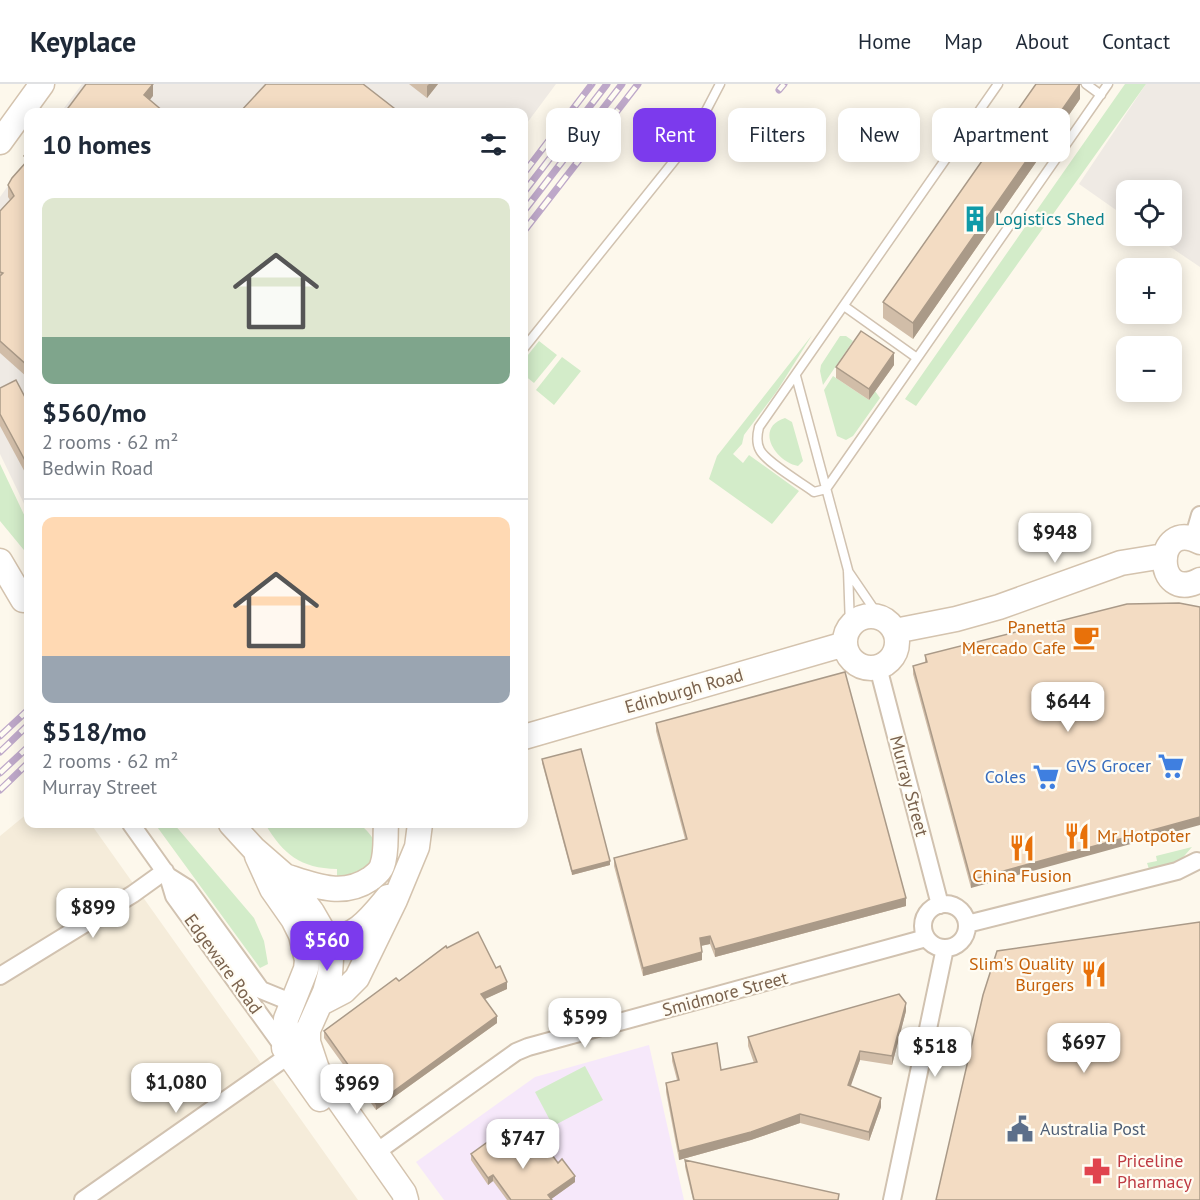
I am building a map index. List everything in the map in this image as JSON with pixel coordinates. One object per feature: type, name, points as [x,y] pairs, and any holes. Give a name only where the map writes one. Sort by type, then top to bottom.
[{"type":"street","points":[[25,108],[42,84]]},
{"type":"street","points":[[0,142],[24,109]]},
{"type":"street","points":[[1200,515],[1196,540],[1178,539],[1167,549],[1164,556],[1165,571],[1176,582],[1192,584],[1200,580]]},
{"type":"street","points":[[887,625],[897,640],[892,657],[886,664],[878,667],[870,668],[856,664],[847,652],[848,635],[863,617],[887,625],[956,619],[999,607],[1112,566],[1164,556]]},
{"type":"street","points":[[0,561],[24,600]]},
{"type":"street","points":[[0,582],[24,601]]},
{"type":"street","name":"Edinburgh Road","points":[[528,736],[848,635]]},
{"type":"street","name":"Murray Street","points":[[878,667],[940,905]]},
{"type":"street","name":"Edgeware Road","points":[[134,828],[167,874],[174,896],[196,913],[217,942],[286,1052]]},
{"type":"street","points":[[235,828],[254,849],[285,876],[312,912],[327,938],[331,959],[330,974],[321,1003],[308,1030],[308,1042],[317,1070],[404,1193],[406,1200]]},
{"type":"street","points":[[285,876],[334,890],[353,888],[379,873],[383,864],[386,828]]},
{"type":"street","points":[[321,1003],[344,991],[357,978],[417,847],[419,828]]},
{"type":"street","points":[[254,849],[272,889],[302,935],[307,960],[306,969],[286,1019],[286,1052],[394,1200]]},
{"type":"street","points":[[967,924],[1199,865]]},
{"type":"street","points":[[0,976],[167,874]]},
{"type":"street","points":[[302,935],[336,939],[356,931],[378,910],[404,876]]},
{"type":"street","points":[[940,905],[955,906],[965,917],[967,924],[964,938],[952,947],[945,948],[932,944],[927,938],[923,925],[924,918],[933,907],[940,905]]},
{"type":"street","name":"Smidmore Street","points":[[375,1153],[516,1052],[528,1047],[927,938]]},
{"type":"street","points":[[892,1200],[945,948]]},
{"type":"street","name":"Edgeware Road","points":[[235,968],[261,990],[293,1003]]},
{"type":"street","points":[[83,1200],[286,1052]]},
{"type":"lane","points":[[528,343],[682,151],[720,84]]},
{"type":"lane","points":[[998,84],[759,427],[758,444],[765,457],[814,492],[826,489],[1108,84]]},
{"type":"lane","points":[[1086,84],[1101,94]]},
{"type":"lane","points":[[844,306],[917,358]]},
{"type":"lane","points":[[796,376],[848,570],[848,635]]},
{"type":"lane","points":[[848,570],[871,607],[887,625]]},
{"type":"shaded area","points":[[82,84],[556,84],[528,122],[528,108],[64,108]]},
{"type":"shaded area","points":[[1146,84],[1200,84],[1200,267],[1169,246],[1182,246],[1182,180],[1116,180],[1116,210],[1079,184]]},
{"type":"shaded area","points":[[24,164],[24,504],[0,454],[0,197]]},
{"type":"shaded area","points":[[24,816],[24,828],[94,828],[358,1200],[0,1200],[0,836]]},
{"type":"shaded area","points":[[649,1045],[684,1200],[444,1200],[416,1162],[535,1077]]},
{"type":"green space","points":[[1125,84],[1146,84],[916,406],[905,399]]},
{"type":"green space","points":[[812,335],[777,391],[744,435],[742,444],[733,454],[743,463],[749,455],[799,491],[772,524],[709,479],[717,456]]},
{"type":"green space","points":[[840,336],[846,336],[853,341],[823,385],[821,365]]},
{"type":"green space","points":[[539,341],[557,355],[534,383],[528,378],[528,355]]},
{"type":"green space","points":[[562,357],[581,371],[554,405],[536,390]]},
{"type":"green space","points":[[833,376],[869,400],[875,391],[880,398],[853,436],[846,440],[837,436],[824,390]]},
{"type":"green space","points":[[785,418],[792,422],[803,461],[798,466],[782,458],[771,444],[769,436],[771,429]]},
{"type":"green space","points":[[0,464],[24,515],[24,550],[0,521]]},
{"type":"green space","points":[[158,828],[177,828],[254,918],[264,941],[268,964],[260,968]]},
{"type":"green space","points":[[268,828],[364,828],[373,839],[376,848],[375,856],[367,867],[337,879],[337,869],[313,866],[294,858]]},
{"type":"green space","points":[[1192,847],[1179,862],[1149,869],[1147,863],[1157,861],[1156,856]]},
{"type":"green space","points":[[585,1066],[603,1100],[553,1126],[535,1092]]},
{"type":"building","points":[[86,84],[153,84],[144,95],[159,108],[68,108]]},
{"type":"building","points":[[266,84],[363,84],[394,108],[244,108]]},
{"type":"building","points":[[1036,84],[1080,84],[1063,108],[1019,108]]},
{"type":"building","points":[[981,162],[1025,162],[913,323],[883,302]]},
{"type":"building","points":[[24,164],[24,362],[0,341],[0,276],[3,273],[0,272],[0,211],[14,196],[8,185]]},
{"type":"building","points":[[861,331],[894,353],[869,389],[836,367]]},
{"type":"building","points":[[16,380],[24,395],[24,459],[0,414],[0,388]]},
{"type":"building","points":[[1179,603],[1200,607],[1200,817],[971,880],[913,666],[927,662],[925,655],[1127,604]]},
{"type":"building","points":[[845,672],[906,898],[715,949],[710,936],[700,938],[702,952],[643,968],[614,858],[687,839],[656,723]]},
{"type":"building","points":[[581,749],[610,861],[572,871],[542,759]]},
{"type":"building","points":[[1200,922],[1200,1200],[936,1200],[983,995],[997,951]]},
{"type":"building","points":[[478,932],[496,968],[500,966],[507,982],[481,994],[497,1016],[376,1104],[324,1031],[396,978],[399,981],[446,946],[447,948]]},
{"type":"building","points":[[899,994],[906,1003],[892,1056],[860,1051],[848,1085],[881,1098],[869,1132],[800,1114],[751,1132],[679,1151],[666,1083],[679,1080],[672,1053],[717,1043],[721,1070],[757,1062],[748,1037]]},
{"type":"building","points":[[500,1133],[517,1158],[541,1140],[558,1163],[562,1159],[575,1176],[548,1195],[552,1200],[511,1200],[493,1175],[488,1178],[471,1154]]},
{"type":"building","points":[[685,1160],[839,1194],[838,1200],[694,1200]]},
{"type":"railway","points":[[528,168],[592,84]]},
{"type":"railway","points":[[528,187],[607,84]]},
{"type":"railway","points":[[528,206],[622,84]]},
{"type":"railway","points":[[528,226],[638,84]]},
{"type":"railway","points":[[779,90],[784,84]]},
{"type":"railway","points":[[0,736],[24,714]]},
{"type":"railway","points":[[0,752],[24,729]]},
{"type":"railway","points":[[0,773],[24,751]]},
{"type":"railway","points":[[0,790],[24,767]]},
{"type":"place","name":"Logistics Shed","points":[[975,219]]},
{"type":"place","name":"Panetta Mercado Cafe","points":[[1086,637]]},
{"type":"place","name":"GVS Grocer","points":[[1171,766]]},
{"type":"place","name":"Coles","points":[[1046,777]]},
{"type":"place","name":"Mr Hotpoter","points":[[1077,836]]},
{"type":"place","name":"China Fusion","points":[[1022,848]]},
{"type":"place","name":"Slim's Quality Burgers","points":[[1094,974]]},
{"type":"place","name":"Australia Post","points":[[1020,1129]]},
{"type":"place","name":"Priceline Pharmacy","points":[[1097,1171]]}]
